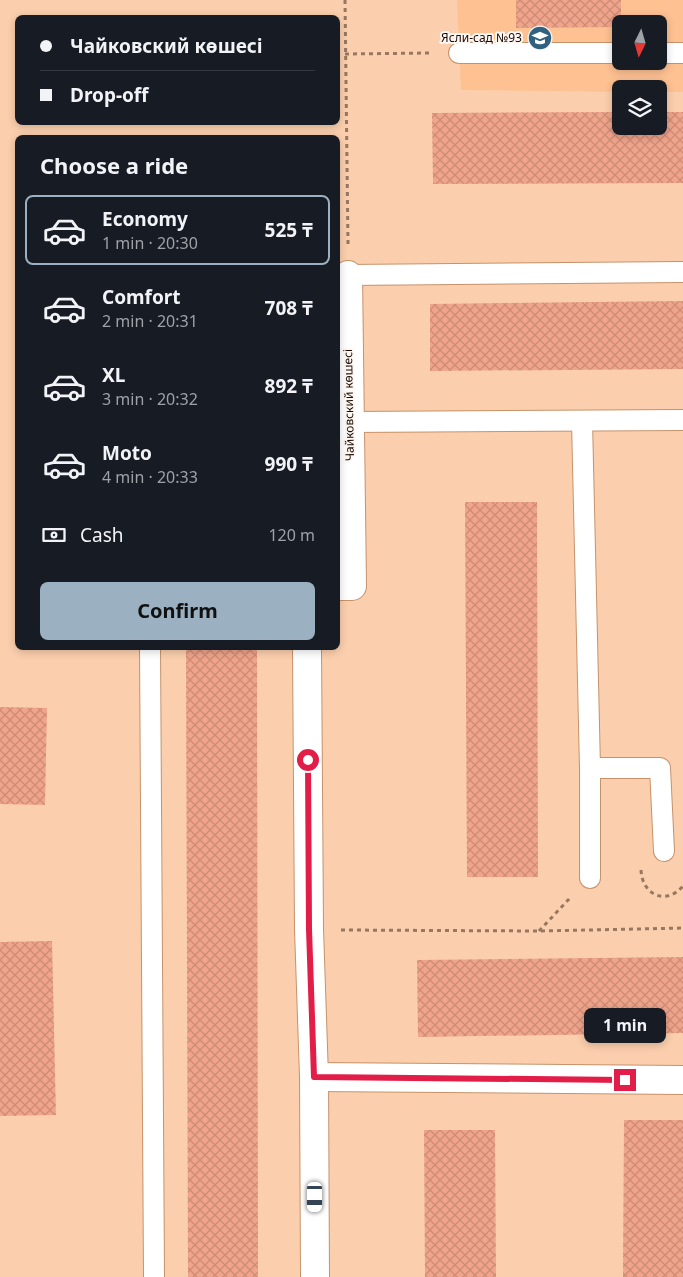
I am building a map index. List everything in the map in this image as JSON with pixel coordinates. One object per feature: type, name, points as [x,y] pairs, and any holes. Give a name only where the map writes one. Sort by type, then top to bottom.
[{"type":"street","name":"Чайковский көшесі","points":[[340,586],[352,586],[348,276]]},
{"type":"street","points":[[307,650],[309,929],[314,1077],[315,1277]]},
{"type":"street","points":[[314,1077],[683,1080]]},
{"type":"lane","points":[[459,53],[612,53]]},
{"type":"lane","points":[[668,53],[683,53]]},
{"type":"lane","points":[[348,276],[683,272]]},
{"type":"lane","points":[[350,422],[683,420]]},
{"type":"lane","points":[[582,421],[590,768],[590,878]]},
{"type":"lane","points":[[150,650],[154,1277]]},
{"type":"lane","points":[[590,768],[660,768],[664,850]]},
{"type":"path","points":[[345,0],[348,276]]},
{"type":"path","points":[[346,54],[459,53]]},
{"type":"path","points":[[539,931],[590,878]]},
{"type":"path","points":[[309,929],[539,931],[683,928]]},
{"type":"shaded area","name":"Ясли-сад №93","points":[[457,0],[683,0],[683,92],[667,92],[667,80],[612,80],[612,92],[461,90]]},
{"type":"building","points":[[516,0],[621,0],[621,15],[612,15],[612,27],[516,28]]},
{"type":"building","points":[[612,112],[612,135],[667,135],[667,112],[683,112],[683,183],[433,184],[432,113]]},
{"type":"building","points":[[683,301],[683,369],[430,371],[430,304]]},
{"type":"building","points":[[465,502],[537,502],[538,877],[467,877]]},
{"type":"building","points":[[186,650],[257,650],[258,1277],[188,1277]]},
{"type":"building","points":[[0,707],[47,708],[45,805],[0,804]]},
{"type":"building","points":[[52,941],[56,1115],[0,1116],[0,942]]},
{"type":"building","points":[[683,957],[683,1033],[418,1037],[417,960]]},
{"type":"building","points":[[624,1120],[683,1120],[683,1277],[623,1277]]},
{"type":"building","points":[[424,1130],[495,1130],[496,1277],[425,1277]]},
{"type":"place","name":"Ясли-сад №93","points":[[540,38]]},
{"type":"route","points":[[308,760],[309,929],[314,1077],[625,1080]]}]
